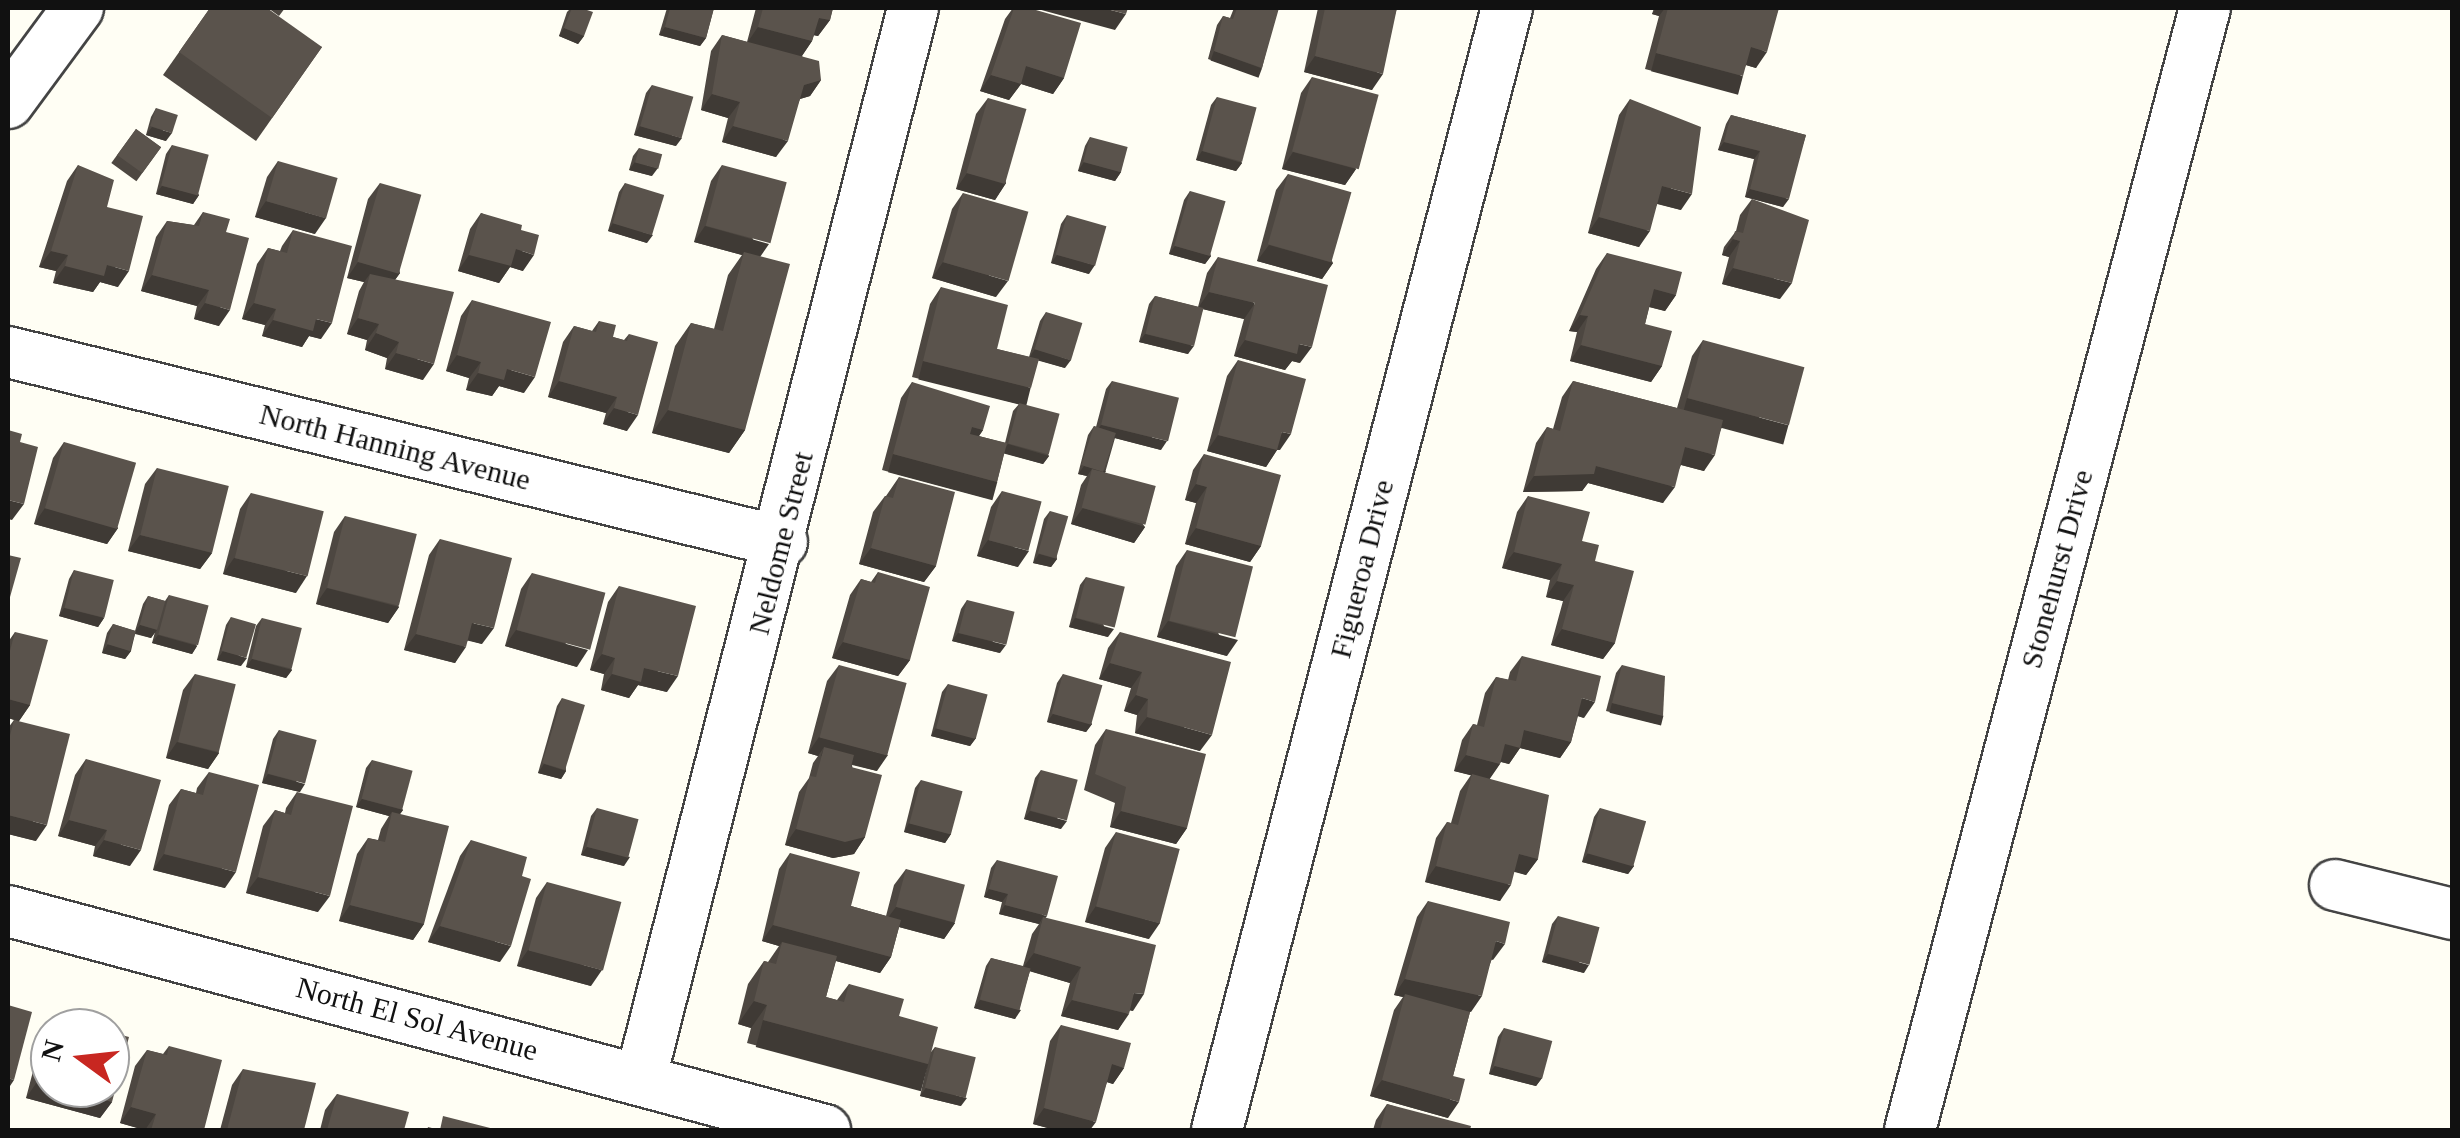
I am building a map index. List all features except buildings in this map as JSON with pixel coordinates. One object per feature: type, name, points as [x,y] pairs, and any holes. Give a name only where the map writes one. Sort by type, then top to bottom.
[{"type":"street","points":[[8,103],[78,8]]},
{"type":"street","name":"Neldome Street","points":[[641,1078],[782,542],[913,8]]},
{"type":"street","name":"Figueroa Drive","points":[[1217,1130],[1507,8]]},
{"type":"street","name":"Stonehurst Drive","points":[[1910,1130],[2205,8]]},
{"type":"street","name":"North Hanning Avenue","points":[[8,352],[782,542]]},
{"type":"street","points":[[2335,885],[2452,914]]},
{"type":"street","name":"North El Sol Avenue","points":[[8,911],[826,1130]]}]
